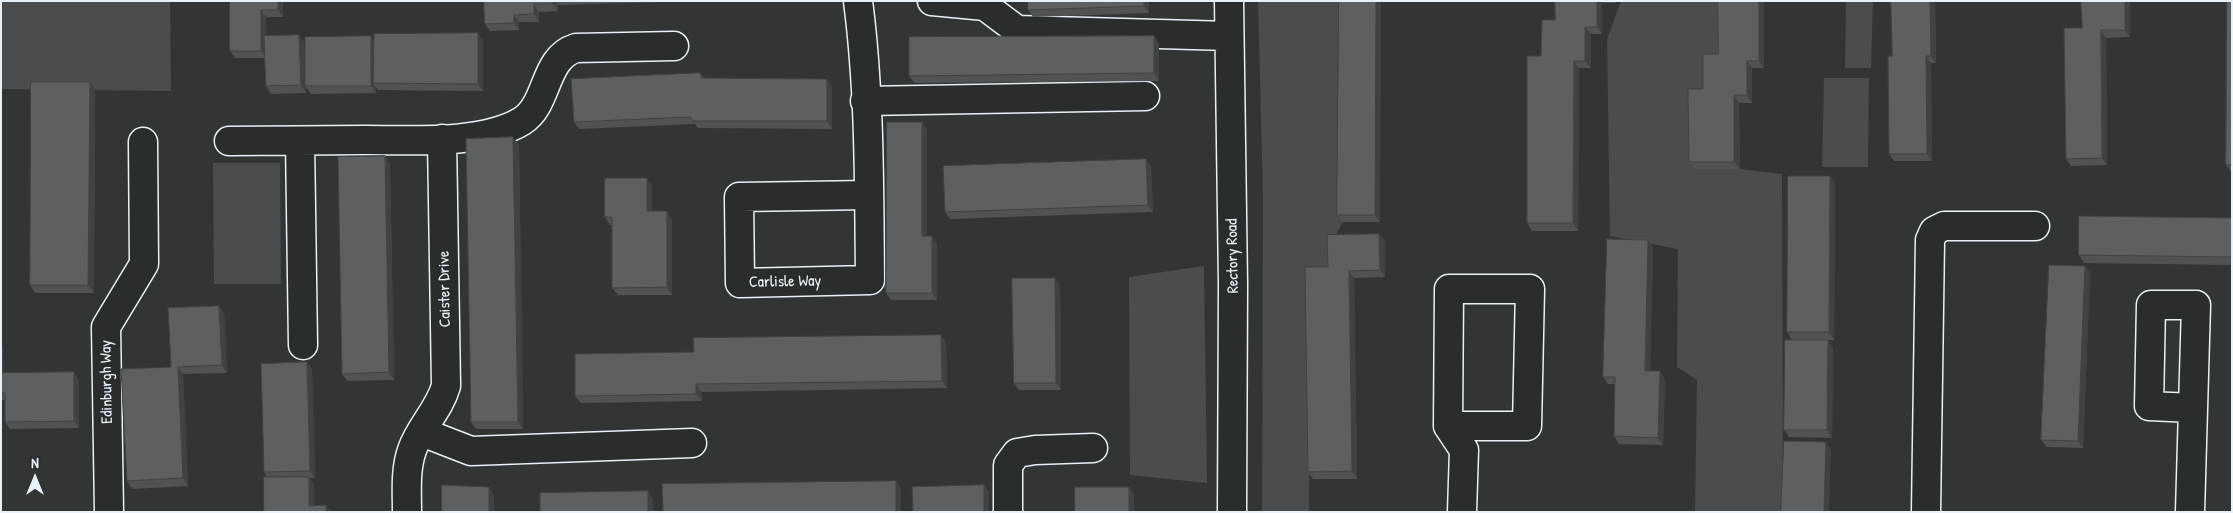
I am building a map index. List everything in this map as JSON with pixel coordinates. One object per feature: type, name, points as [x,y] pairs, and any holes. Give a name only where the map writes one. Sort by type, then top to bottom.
[{"type":"street","name":"Carlisle Way","points":[[858,1],[866,101],[869,195],[870,280],[740,283],[739,197],[869,195]]},
{"type":"street","name":"Rectory Road","points":[[1229,1],[1233,284],[1232,512]]},
{"type":"street","points":[[932,2],[985,6],[1018,30],[1229,36]]},
{"type":"street","points":[[229,141],[442,139],[500,132],[523,120],[537,104],[559,58],[567,51],[576,48],[674,46]]},
{"type":"street","points":[[866,101],[1145,96]]},
{"type":"street","name":"Caister Drive","points":[[407,512],[408,466],[412,450],[443,397],[446,386],[442,139]]},
{"type":"street","points":[[300,141],[303,345]]},
{"type":"street","name":"Edinburgh Way","points":[[109,512],[106,327],[144,264],[143,142]]},
{"type":"street","points":[[1926,512],[1930,240],[1934,231],[1944,226],[2035,226]]},
{"type":"street","points":[[1448,426],[1527,426],[1530,289],[1449,289],[1448,426],[1464,450],[1462,512]]},
{"type":"street","points":[[2190,512],[2193,408]]},
{"type":"street","points":[[422,432],[471,452],[692,443]]},
{"type":"street","points":[[1008,512],[1008,465],[1018,453],[1035,450],[1093,448]]},
{"type":"shaded area","points":[[1,1],[170,1],[171,91],[1,89]]},
{"type":"shaded area","points":[[1258,1],[1344,1],[1343,222],[1332,242],[1333,274],[1310,275],[1309,512],[1262,512],[1263,198]]},
{"type":"shaded area","points":[[1621,1],[1726,1],[1729,70],[1694,169],[1740,169],[1782,174],[1783,512],[1695,512],[1697,380],[1677,367],[1678,249],[1610,236],[1607,39]]},
{"type":"shaded area","points":[[1846,1],[1873,1],[1871,68],[1845,68]]},
{"type":"shaded area","points":[[1824,78],[1869,78],[1868,167],[1822,167]]},
{"type":"shaded area","points":[[213,163],[280,163],[281,284],[214,284]]},
{"type":"shaded area","points":[[1204,266],[1207,483],[1130,475],[1129,277]]},
{"type":"building","points":[[230,1],[278,1],[278,10],[261,10],[261,51],[230,51]]},
{"type":"building","points":[[484,1],[553,1],[553,4],[534,4],[534,14],[514,15],[514,23],[485,24]]},
{"type":"building","points":[[1028,1],[1144,1],[1144,6],[1028,10]]},
{"type":"building","points":[[1339,1],[1376,1],[1375,215],[1337,215]]},
{"type":"building","points":[[1555,1],[1597,1],[1597,27],[1585,27],[1585,61],[1574,61],[1573,223],[1527,223],[1527,56],[1541,56],[1542,20],[1555,20]]},
{"type":"building","points":[[1718,1],[1759,1],[1759,61],[1747,61],[1747,95],[1734,95],[1734,162],[1689,162],[1688,89],[1703,89],[1703,54],[1718,54]]},
{"type":"building","points":[[1891,1],[1930,1],[1931,56],[1926,56],[1927,154],[1889,154],[1888,56],[1892,56]]},
{"type":"building","points":[[2081,1],[2125,1],[2125,30],[2101,30],[2102,158],[2066,159],[2064,28],[2082,28]]},
{"type":"building","points":[[2227,1],[2232,1],[2232,165],[2226,165]]},
{"type":"building","points":[[478,33],[478,84],[373,83],[374,34]]},
{"type":"building","points":[[299,35],[301,85],[266,86],[264,36]]},
{"type":"building","points":[[371,36],[371,86],[305,86],[305,37]]},
{"type":"building","points":[[1154,36],[1154,73],[909,76],[909,37]]},
{"type":"building","points":[[700,73],[701,78],[827,79],[827,121],[693,121],[690,117],[574,122],[571,79]]},
{"type":"building","points":[[31,82],[90,82],[88,285],[30,285]]},
{"type":"building","points":[[887,122],[922,122],[922,236],[932,236],[932,293],[886,293]]},
{"type":"building","points":[[513,137],[518,422],[471,422],[466,139]]},
{"type":"building","points":[[385,156],[389,372],[342,374],[338,157]]},
{"type":"building","points":[[1146,159],[1148,205],[945,212],[943,166]]},
{"type":"building","points":[[1788,176],[1830,176],[1829,332],[1787,332]]},
{"type":"building","points":[[605,178],[647,178],[647,211],[667,211],[667,287],[612,288],[612,217],[605,217]]},
{"type":"building","points":[[2079,216],[2232,218],[2232,257],[2079,255]]},
{"type":"building","points":[[1379,234],[1380,270],[1349,271],[1352,471],[1308,472],[1305,267],[1328,267],[1327,235]]},
{"type":"building","points":[[1607,239],[1648,240],[1645,371],[1660,371],[1658,438],[1614,436],[1615,377],[1603,377]]},
{"type":"building","points":[[2049,265],[2085,266],[2078,441],[2041,440]]},
{"type":"building","points":[[1012,278],[1055,278],[1056,383],[1014,383]]},
{"type":"building","points":[[219,306],[222,365],[178,367],[183,478],[127,481],[121,369],[171,367],[168,308]]},
{"type":"building","points":[[941,335],[942,381],[696,384],[696,394],[575,396],[575,354],[694,352],[693,338]]},
{"type":"building","points":[[1785,340],[1828,340],[1827,430],[1784,430]]},
{"type":"building","points":[[307,362],[310,471],[264,472],[261,364]]},
{"type":"building","points":[[74,372],[74,421],[5,422],[5,393],[1,393],[1,373]]},
{"type":"building","points":[[1784,441],[1826,442],[1824,512],[1781,512]]},
{"type":"building","points":[[264,477],[309,477],[309,506],[326,505],[326,512],[264,512]]},
{"type":"building","points":[[896,481],[896,512],[663,512],[662,484]]},
{"type":"building","points":[[442,485],[489,487],[489,512],[442,512]]},
{"type":"building","points":[[984,485],[984,512],[913,512],[912,487]]},
{"type":"building","points":[[1075,487],[1129,487],[1129,512],[1075,512]]},
{"type":"building","points":[[648,491],[648,512],[540,512],[540,493]]}]
